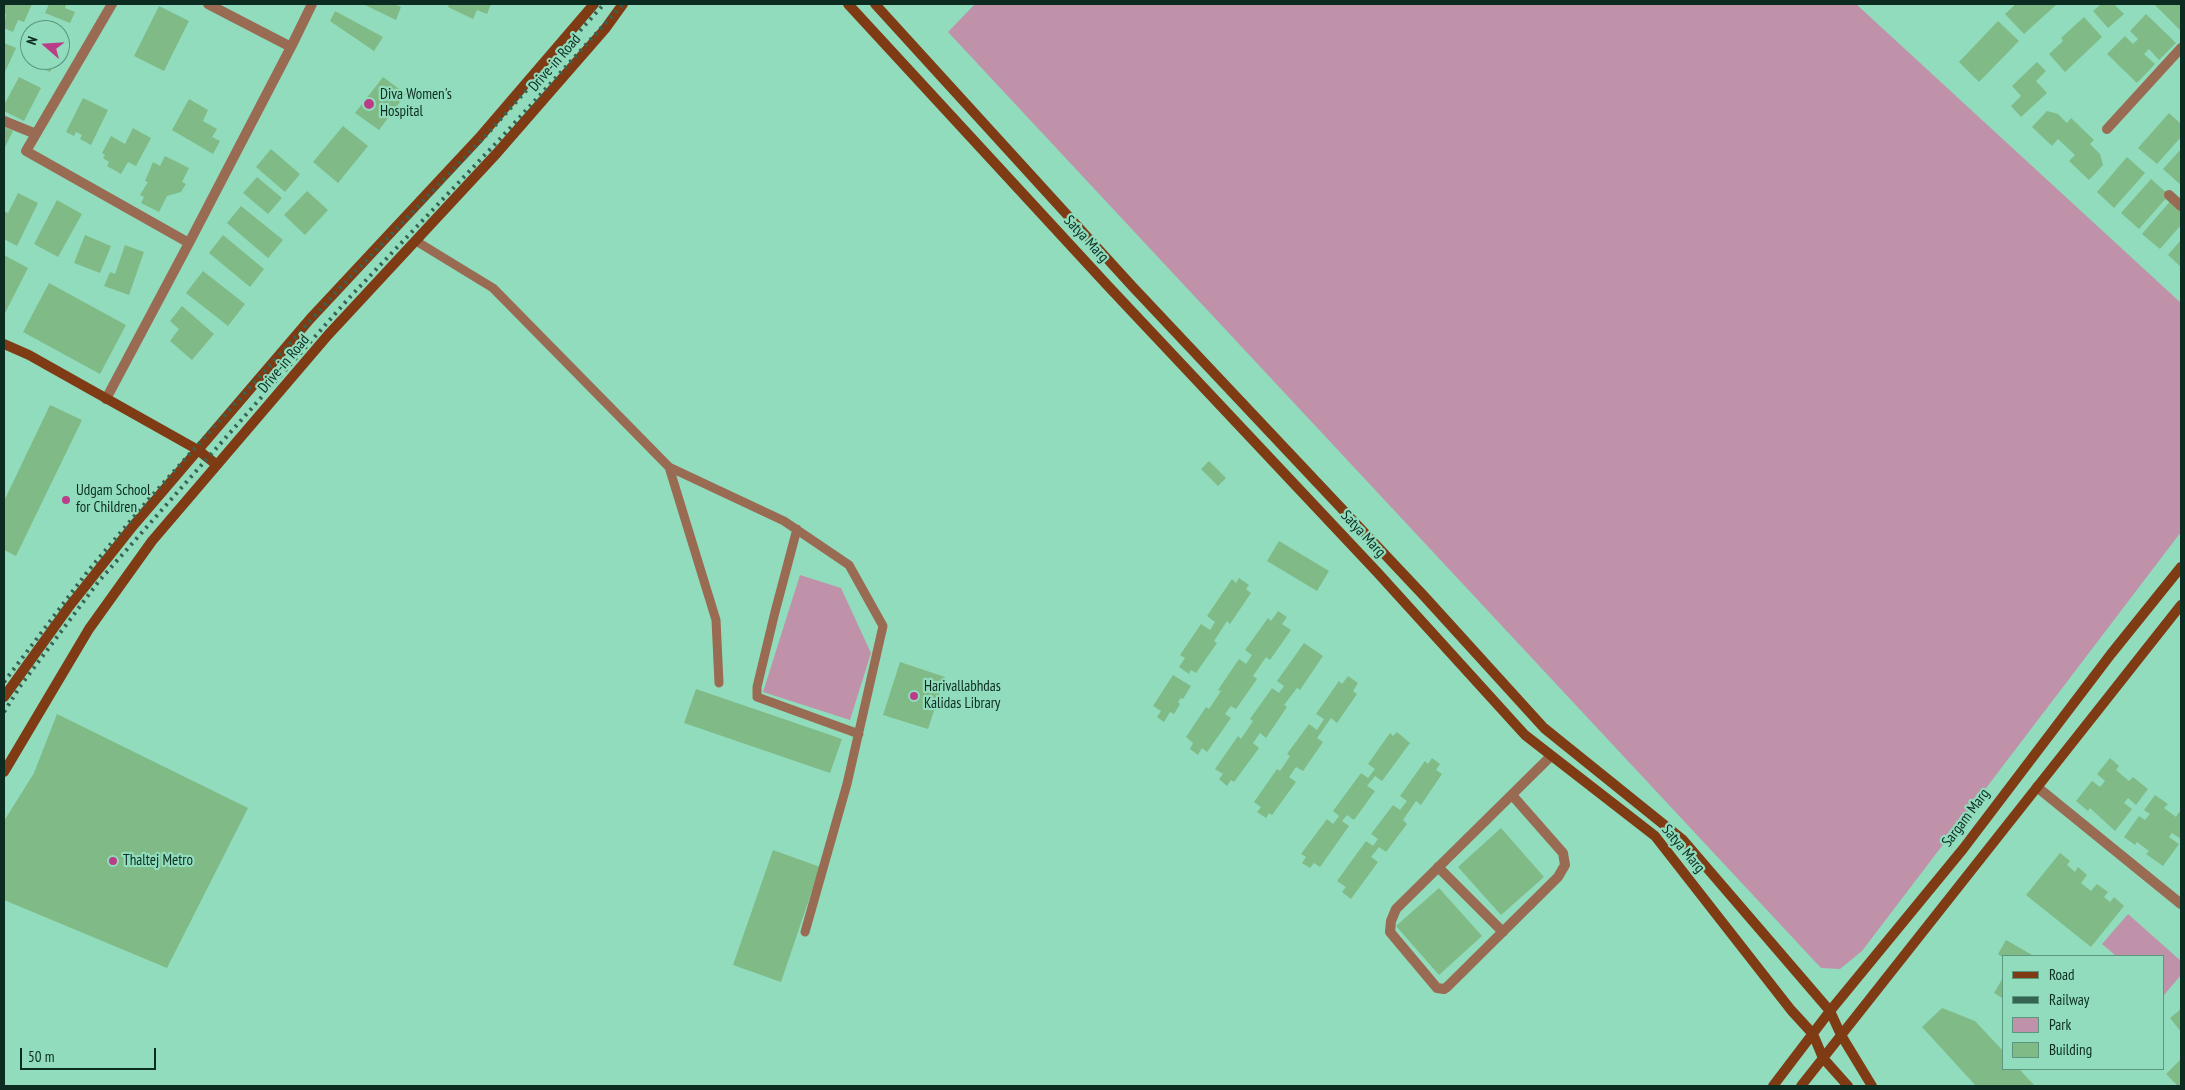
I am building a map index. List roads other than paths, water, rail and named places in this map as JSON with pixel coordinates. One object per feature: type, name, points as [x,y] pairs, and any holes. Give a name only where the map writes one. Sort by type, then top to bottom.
[{"type":"main road","name":"Drive-in Road","points":[[4,697],[68,608],[133,526],[310,319],[479,138],[594,4]]},
{"type":"main road","name":"Drive-in Road","points":[[4,772],[88,628],[152,541],[328,335],[497,153],[605,29],[623,4]]},
{"type":"main road","name":"Satya Marg","points":[[848,4],[1102,279],[1377,572],[1525,735],[1655,836],[1791,1010],[1813,1034],[1823,1058],[1848,1086]]},
{"type":"main road","name":"Satya Marg","points":[[875,4],[1132,286],[1544,728],[1683,840],[1830,1011],[1841,1035],[1872,1086]]},
{"type":"main road","points":[[4,344],[29,355],[198,450],[217,465]]},
{"type":"main road","name":"Sargam Marg","points":[[1773,1086],[1830,1011],[1963,849],[2105,662],[2181,567]]},
{"type":"main road","points":[[1801,1086],[2181,605]]},
{"type":"main road","points":[[1447,649],[1462,638]]},
{"type":"street","points":[[112,4],[26,151],[189,243]]},
{"type":"street","points":[[208,4],[290,47]]},
{"type":"street","points":[[106,399],[312,4]]},
{"type":"street","points":[[2107,129],[2181,48]]},
{"type":"street","points":[[4,121],[36,134]]},
{"type":"street","points":[[2169,195],[2181,206]]},
{"type":"street","points":[[1512,795],[1563,852],[1565,865],[1558,877],[1447,987],[1444,989],[1436,988],[1390,932],[1390,921],[1396,908],[1551,756]]},
{"type":"street","points":[[2037,787],[2181,904]]},
{"type":"street","points":[[1438,868],[1503,932]]},
{"type":"lane","points":[[416,241],[493,288],[669,467],[784,521],[849,565],[883,626],[847,784],[805,932]]},
{"type":"lane","points":[[669,467],[716,620],[719,683]]},
{"type":"lane","points":[[797,529],[770,631],[757,687],[757,697],[859,734]]},
{"type":"railway","points":[[4,682],[88,571],[148,500],[340,288],[490,131],[604,4]]},
{"type":"railway","points":[[4,712],[21,685],[99,581],[350,297],[499,140],[623,4]]},
{"type":"place","name":"Diva Women's Hospital","points":[[369,104]]},
{"type":"place","name":"Udgam School for Children","points":[[66,500]]},
{"type":"place","name":"Harivallabhdas Kalidas Library","points":[[914,696]]},
{"type":"place","name":"Thaltej Metro","points":[[113,861]]}]
